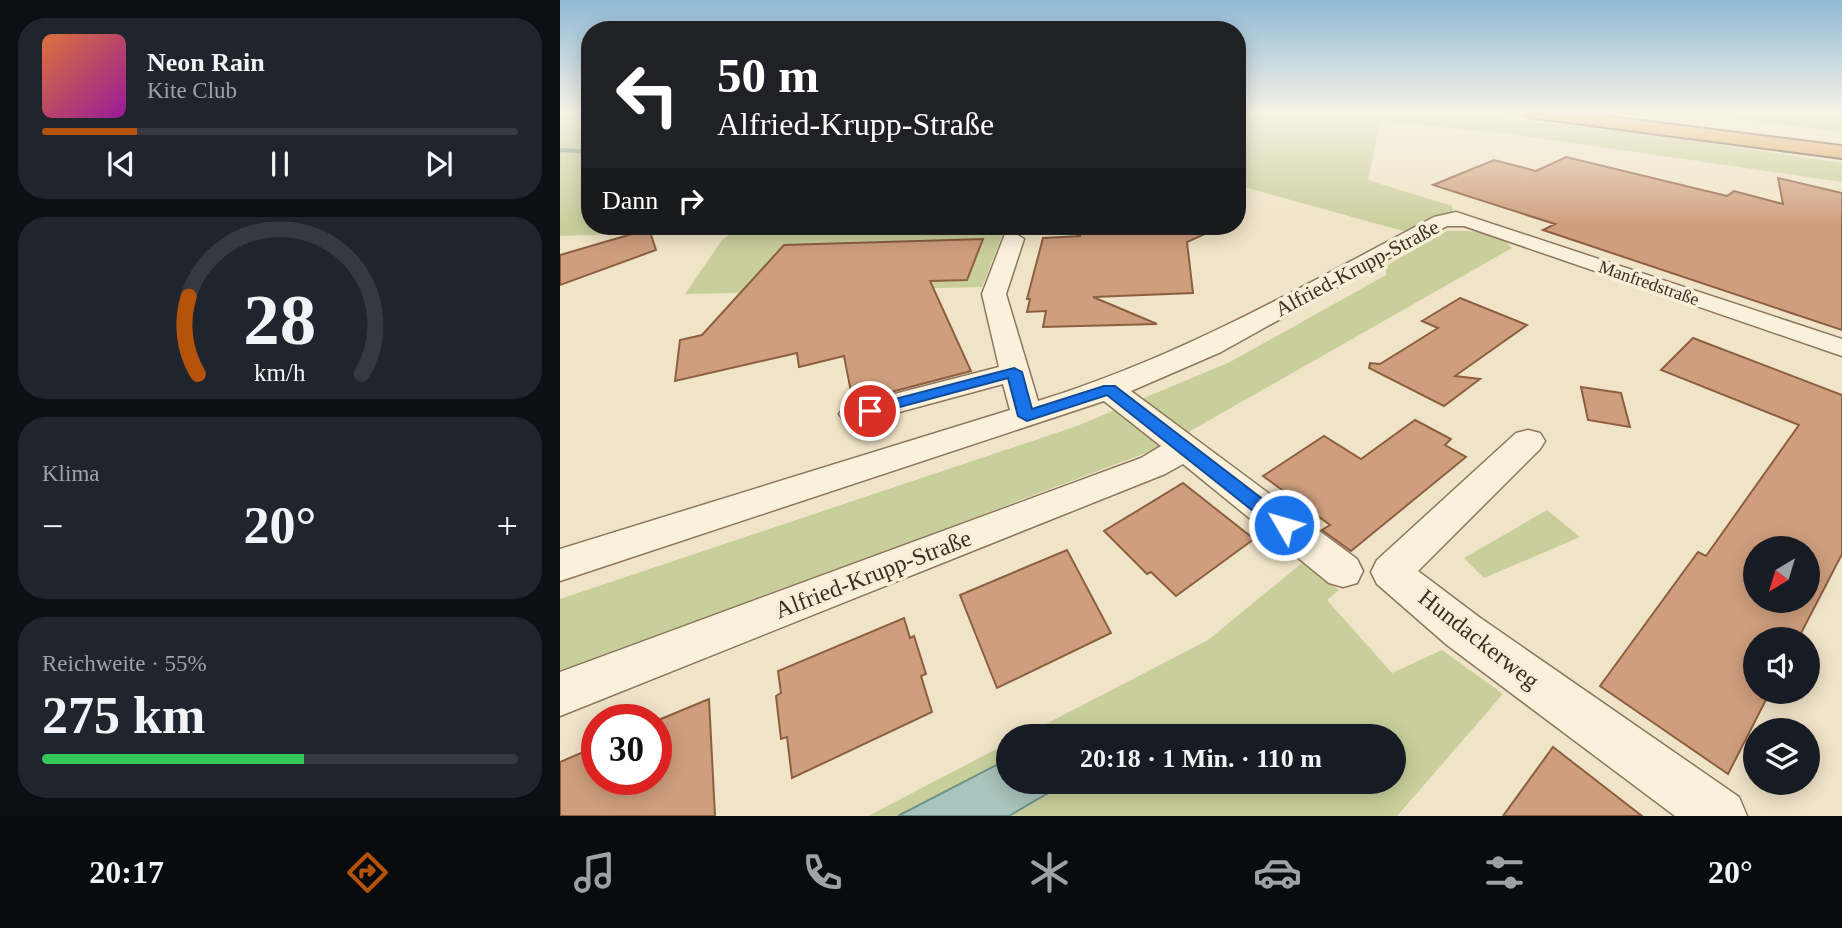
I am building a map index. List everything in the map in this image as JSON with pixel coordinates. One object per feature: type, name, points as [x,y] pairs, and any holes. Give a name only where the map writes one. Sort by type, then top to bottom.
[{"type":"street","name":"Manfredstraße","points":[[1456,218],[1842,348]]},
{"type":"street","name":"Alfried-Krupp-Straße","points":[[560,565],[1109,389],[1211,346],[1441,220],[1456,218]]},
{"type":"street","points":[[1013,239],[994,294],[1027,416]]},
{"type":"street","points":[[856,414],[1014,372]]},
{"type":"street","points":[[1109,389],[1343,571]]},
{"type":"street","name":"Hundackerweg","points":[[1528,441],[1391,572],[1463,631],[1720,816]]},
{"type":"street","name":"Alfried-Krupp-Straße","points":[[560,694],[1153,466],[1184,448]]},
{"type":"green space","points":[[560,150],[581,150],[581,235],[589,235],[560,236]]},
{"type":"green space","points":[[1246,150],[1374,150],[1368,180],[1452,206],[1454,218],[1414,234],[1246,187]]},
{"type":"green space","points":[[1621,150],[1755,150],[1842,163],[1842,182]]},
{"type":"green space","points":[[1447,231],[1473,231],[1491,235],[1512,248],[1164,446],[560,674],[560,599],[1077,426],[1230,362],[1386,275],[1386,266]]},
{"type":"green space","points":[[729,235],[1002,235],[982,287],[685,294],[722,240]]},
{"type":"green space","points":[[1547,510],[1580,537],[1484,578],[1464,558]]},
{"type":"green space","points":[[1302,563],[1339,590],[1327,600],[1392,673],[1442,650],[1503,694],[1397,816],[868,816],[996,749],[996,794],[1406,794],[1406,724],[1046,724],[1208,640]]},
{"type":"water","points":[[996,765],[996,794],[1046,794],[1009,816],[898,816]]},
{"type":"building","points":[[1566,157],[1727,196],[1734,191],[1783,204],[1778,178],[1842,193],[1842,330],[1543,230],[1555,224],[1433,185],[1494,160],[1536,171]]},
{"type":"building","points":[[628,235],[651,235],[656,250],[560,285],[560,255]]},
{"type":"building","points":[[1078,235],[1202,235],[1187,242],[1193,293],[1093,297],[1157,324],[1043,327],[1046,311],[1027,312],[1030,299],[1027,299],[1043,238],[1081,236]]},
{"type":"building","points":[[983,239],[967,280],[930,281],[971,371],[853,402],[844,356],[799,367],[797,353],[675,381],[680,340],[702,335],[784,245]]},
{"type":"building","points":[[1460,298],[1527,325],[1455,376],[1480,379],[1444,406],[1369,368],[1370,363],[1380,364],[1438,328],[1422,321]]},
{"type":"building","points":[[1693,338],[1842,395],[1842,554],[1820,596],[1820,536],[1743,536],[1743,613],[1811,613],[1804,627],[1743,627],[1743,704],[1764,704],[1757,718],[1743,718],[1743,745],[1728,774],[1600,686],[1698,552],[1706,556],[1799,425],[1661,370]]},
{"type":"building","points":[[1581,387],[1621,393],[1630,427],[1588,420]]},
{"type":"building","points":[[1415,420],[1451,439],[1445,445],[1466,457],[1351,551],[1322,530],[1330,525],[1263,476],[1324,436],[1361,459]]},
{"type":"building","points":[[1183,483],[1254,539],[1176,596],[1151,572],[1147,574],[1104,531]]},
{"type":"building","points":[[1067,550],[1111,633],[997,688],[960,595]]},
{"type":"building","points":[[904,618],[910,638],[914,636],[926,674],[921,676],[932,712],[792,778],[787,737],[781,739],[776,696],[781,693],[778,671]]},
{"type":"building","points":[[709,699],[715,816],[560,816],[560,762],[581,753],[581,795],[672,795],[672,714]]},
{"type":"building","points":[[1553,747],[1642,816],[1503,816]]},
{"type":"waterway","points":[[561,150],[581,151]]},
{"type":"route","points":[[870,411],[1014,372],[1027,416],[1109,389],[1284,525]]}]
